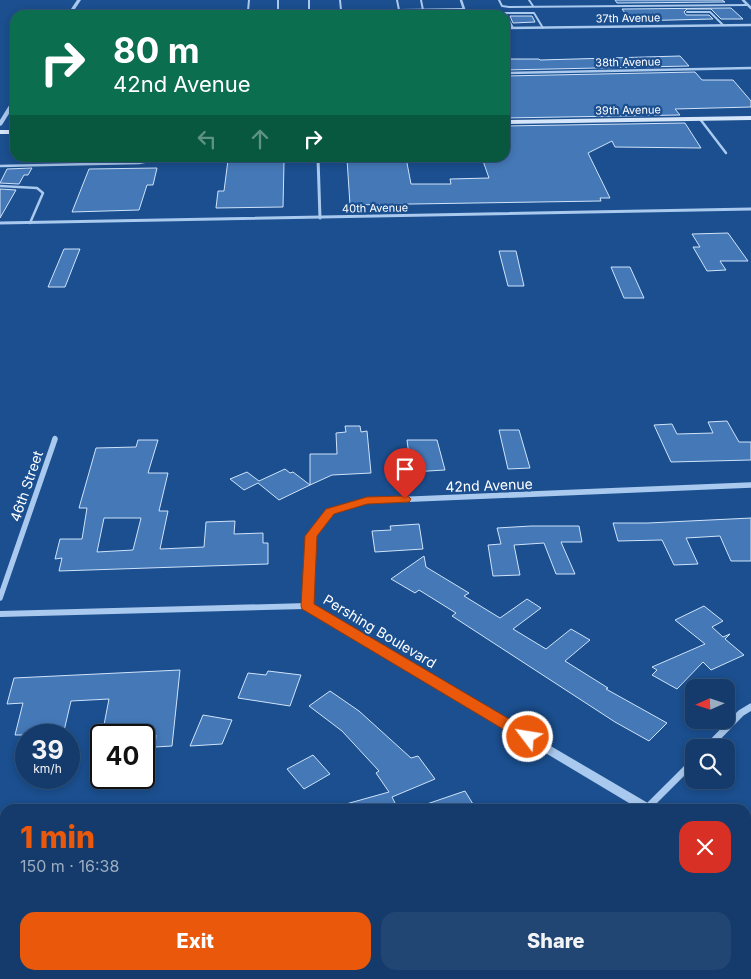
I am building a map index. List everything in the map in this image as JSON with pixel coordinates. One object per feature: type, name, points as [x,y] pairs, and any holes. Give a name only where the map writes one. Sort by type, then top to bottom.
[{"type":"main road","name":"39th Avenue","points":[[510,122],[751,118]]},
{"type":"street","points":[[461,0],[464,9]]},
{"type":"street","points":[[743,0],[750,7]]},
{"type":"street","name":"37th Avenue","points":[[513,28],[751,25]]},
{"type":"street","name":"38th Avenue","points":[[510,73],[751,68]]},
{"type":"street","points":[[0,124],[10,108]]},
{"type":"street","points":[[318,162],[320,218]]},
{"type":"street","name":"40th Avenue","points":[[0,223],[751,209]]},
{"type":"street","name":"46th Street","points":[[0,598],[55,438]]},
{"type":"street","name":"42nd Avenue","points":[[307,606],[311,536],[330,511],[367,501],[751,486]]},
{"type":"street","name":"Pershing Boulevard","points":[[0,614],[307,606],[641,804]]},
{"type":"street","points":[[716,739],[741,713],[751,707]]},
{"type":"street","points":[[652,804],[685,770]]},
{"type":"lane","points":[[278,0],[278,10],[341,10],[340,0]]},
{"type":"lane","points":[[309,0],[310,10]]},
{"type":"lane","points":[[397,0],[399,10],[464,9]]},
{"type":"lane","points":[[421,0],[423,10]]},
{"type":"lane","points":[[499,0],[502,6],[675,4],[750,7]]},
{"type":"lane","points":[[529,0],[533,6]]},
{"type":"lane","points":[[557,0],[561,6]]},
{"type":"lane","points":[[585,0],[589,6]]},
{"type":"lane","points":[[614,0],[619,5]]},
{"type":"lane","points":[[643,0],[648,5]]},
{"type":"lane","points":[[671,0],[675,4]]},
{"type":"lane","points":[[699,0],[702,5]]},
{"type":"lane","points":[[688,12],[710,12],[723,25]]},
{"type":"lane","points":[[510,13],[534,13],[543,28]]},
{"type":"lane","points":[[510,22],[513,28]]},
{"type":"lane","points":[[700,119],[726,153]]},
{"type":"lane","points":[[0,166],[143,162]]},
{"type":"lane","points":[[0,186],[37,188],[43,193],[30,222]]},
{"type":"building","points":[[615,0],[722,0],[725,2],[617,3]]},
{"type":"building","points":[[731,8],[743,19],[721,19],[711,9],[687,9],[684,12],[686,15],[709,15],[713,19],[631,21],[622,9]]},
{"type":"building","points":[[510,16],[532,16],[535,22],[513,23]]},
{"type":"building","points":[[680,56],[689,66],[510,70],[510,59],[540,60]]},
{"type":"building","points":[[695,72],[702,80],[733,80],[751,101],[751,107],[675,109],[680,115],[510,118],[510,76]]},
{"type":"building","points":[[685,123],[701,148],[615,147],[612,141],[588,153],[610,198],[600,198],[601,201],[350,205],[347,162],[407,162],[411,184],[451,184],[450,179],[489,178],[483,162],[510,162],[510,126]]},
{"type":"building","points":[[228,162],[284,162],[283,207],[216,208],[218,191],[224,191]]},
{"type":"building","points":[[32,168],[28,175],[24,175],[19,184],[0,183],[7,169]]},
{"type":"building","points":[[157,168],[153,185],[147,185],[139,210],[72,212],[89,169]]},
{"type":"building","points":[[0,189],[16,190],[0,218]]},
{"type":"building","points":[[728,233],[748,261],[720,261],[726,270],[707,271],[693,247],[700,247],[692,234]]},
{"type":"building","points":[[64,249],[80,249],[65,287],[48,287]]},
{"type":"building","points":[[499,251],[516,251],[524,286],[508,286]]},
{"type":"building","points":[[611,267],[630,267],[644,298],[624,298]]},
{"type":"building","points":[[727,421],[739,442],[751,442],[751,460],[671,462],[654,425],[672,424],[677,434],[713,433],[708,422]]},
{"type":"building","points":[[345,426],[360,426],[361,432],[367,431],[371,473],[332,475],[310,485],[310,454],[337,454],[336,433],[346,432]]},
{"type":"building","points":[[499,430],[519,430],[530,468],[508,469]]},
{"type":"building","points":[[138,440],[158,440],[148,473],[168,473],[159,511],[168,511],[160,549],[204,547],[206,522],[235,521],[234,534],[263,533],[263,543],[268,543],[268,564],[59,571],[62,558],[55,559],[60,539],[82,539],[87,508],[79,508],[96,448],[136,447]],"holes":[[[104,518],[141,518],[133,550],[97,552]]]},
{"type":"building","points":[[407,440],[437,440],[445,470],[411,472]]},
{"type":"building","points":[[285,469],[290,473],[293,472],[310,485],[279,500],[258,483],[244,490],[230,479],[247,472],[259,481]]},
{"type":"building","points":[[751,518],[751,561],[731,561],[720,536],[686,538],[698,564],[674,565],[662,540],[618,541],[613,523],[648,523]]},
{"type":"building","points":[[419,524],[423,549],[375,552],[372,531],[391,530],[390,526]]},
{"type":"building","points":[[579,526],[582,542],[561,542],[575,574],[556,574],[544,543],[514,545],[520,575],[493,576],[488,545],[501,544],[497,528]]},
{"type":"building","points":[[424,556],[426,567],[469,593],[464,596],[500,618],[527,599],[541,608],[513,629],[546,649],[571,629],[590,640],[565,661],[608,688],[606,689],[667,723],[649,741],[615,722],[452,616],[456,613],[419,590],[415,593],[391,579]]},
{"type":"building","points":[[704,606],[723,621],[712,627],[723,637],[730,634],[725,639],[744,655],[711,670],[703,662],[677,689],[652,675],[657,670],[652,667],[705,644],[675,620]]},
{"type":"building","points":[[180,670],[172,746],[155,747],[155,724],[104,724],[109,699],[71,701],[66,724],[18,724],[23,703],[7,704],[14,678]]},
{"type":"building","points":[[268,671],[301,675],[290,706],[238,698],[248,673],[266,675]]},
{"type":"building","points":[[330,691],[359,711],[411,758],[418,756],[435,779],[392,797],[396,804],[346,804],[389,792],[376,773],[379,771],[342,731],[309,706]]},
{"type":"building","points":[[203,715],[232,720],[222,744],[190,746]]},
{"type":"building","points":[[313,755],[330,774],[304,789],[287,769]]},
{"type":"building","points":[[465,791],[473,804],[427,804]]},
{"type":"route","points":[[405,499],[367,501],[330,511],[311,536],[307,606],[528,737]]}]
